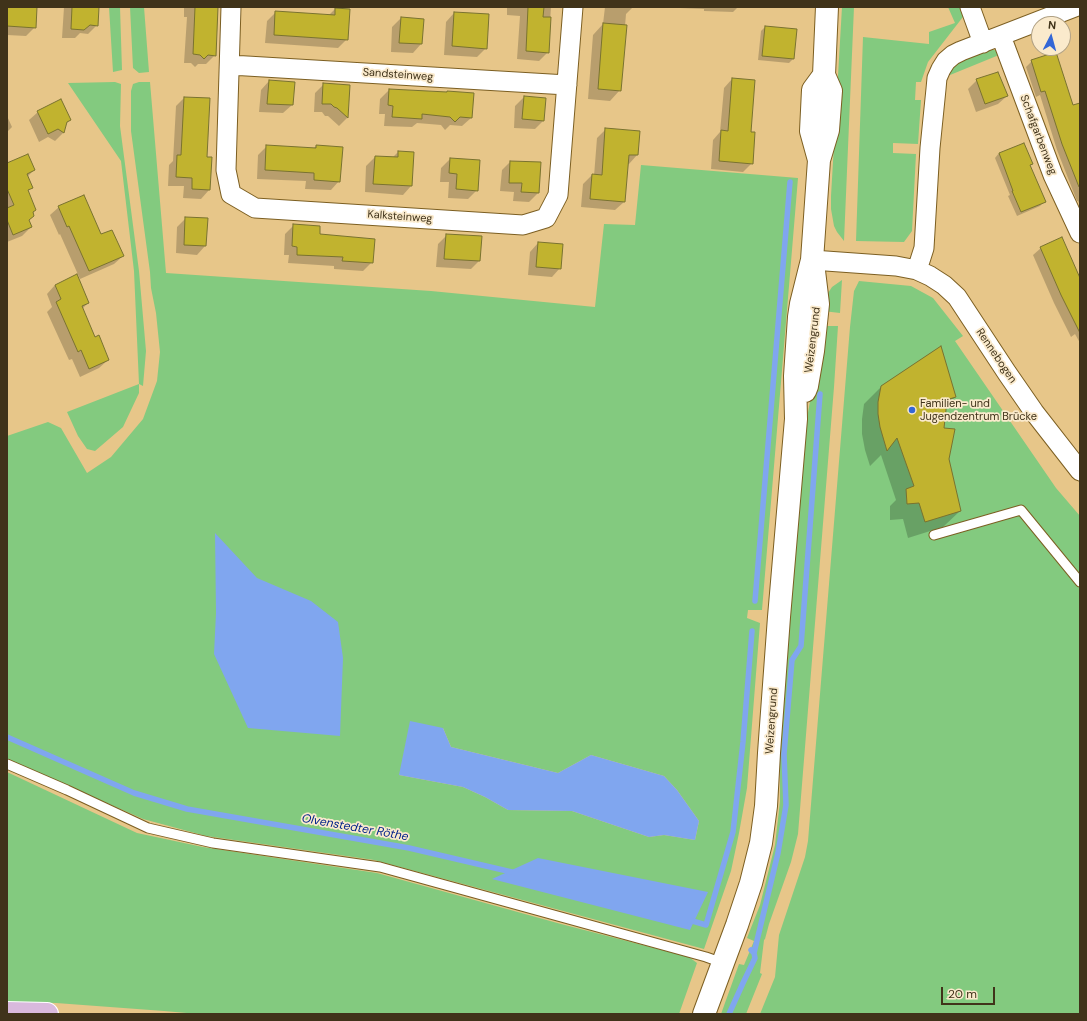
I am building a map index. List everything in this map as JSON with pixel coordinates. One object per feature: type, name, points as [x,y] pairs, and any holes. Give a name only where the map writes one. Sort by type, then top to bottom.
[{"type":"main road","name":"Weizengrund","points":[[704,1014],[752,882],[765,819],[779,617],[796,419],[807,386],[814,345],[818,304],[812,260],[819,160],[811,130],[813,90],[824,75],[827,7]]},
{"type":"main road","points":[[7,1013],[47,1014]]},
{"type":"street","name":"Kalksteinweg","points":[[231,7],[226,170],[231,194],[255,208],[523,226],[546,218],[558,195],[574,7]]},
{"type":"street","points":[[970,7],[983,43]]},
{"type":"street","points":[[917,270],[924,248],[930,148],[937,78],[941,69],[946,61],[953,55],[1075,7]]},
{"type":"street","name":"Schafgarbenweg","points":[[1002,36],[1053,175],[1080,233]]},
{"type":"street","name":"Sandsteinweg","points":[[230,65],[567,86]]},
{"type":"street","name":"Rennebogen","points":[[812,260],[896,266],[917,270],[944,284],[957,297],[1034,412],[1080,471]]},
{"type":"lane","points":[[934,535],[1021,510],[1080,582]]},
{"type":"lane","points":[[7,764],[148,828],[214,843],[380,867],[706,957],[723,964]]},
{"type":"green space","points":[[109,7],[120,7],[122,70],[113,72]]},
{"type":"green space","points":[[130,7],[144,7],[149,72],[139,73],[133,68]]},
{"type":"green space","points":[[842,7],[854,7],[844,241],[834,226],[831,209]]},
{"type":"green space","points":[[948,7],[964,7],[966,13],[928,62],[921,82],[916,82],[915,100],[921,100],[918,144],[893,143],[893,153],[916,154],[912,231],[904,242],[856,241],[863,37],[929,44],[929,32],[955,23]]},
{"type":"green space","points":[[990,49],[998,51],[999,55],[947,75],[951,68],[961,60]]},
{"type":"green space","points":[[115,82],[121,84],[120,126],[139,271],[146,351],[143,386],[139,384],[134,271],[121,161],[68,83]]},
{"type":"green space","points":[[139,82],[150,82],[166,273],[431,291],[595,307],[604,224],[635,225],[641,165],[798,178],[762,610],[748,610],[747,618],[760,623],[747,788],[731,871],[704,949],[374,860],[206,836],[143,819],[7,759],[7,436],[48,422],[61,428],[87,473],[111,457],[143,419],[157,381],[160,352],[156,313],[151,288],[131,131],[131,91],[133,84]],"holes":[[[443,728],[451,747],[558,773],[591,755],[664,776],[677,790],[699,821],[695,840],[664,835],[649,837],[572,811],[508,810],[463,787],[399,775]]]},
{"type":"green space","points":[[842,280],[840,313],[823,311],[828,293],[832,287]]},
{"type":"green space","points":[[859,281],[911,286],[933,298],[963,336],[955,341],[1056,488],[1080,516],[1080,1014],[760,1014],[775,977],[779,935],[805,857],[808,841],[850,327],[854,291]]},
{"type":"green space","points":[[821,326],[838,326],[798,834],[791,862],[764,940],[760,973],[762,974],[746,1014],[721,1014],[739,964],[744,965],[754,941],[747,938],[760,905],[775,845],[780,801],[780,752],[787,638],[804,434],[814,380]]},
{"type":"green space","points":[[139,384],[139,393],[123,427],[95,451],[87,449],[78,436],[67,412]]},
{"type":"green space","points":[[7,772],[137,833],[203,847],[377,873],[561,924],[689,957],[697,963],[679,1014],[198,1014],[56,1003],[7,1002]]},
{"type":"water","points":[[215,533],[257,578],[311,601],[338,622],[343,658],[340,736],[248,728],[214,654],[216,613]]},
{"type":"water","points":[[410,721],[443,728],[451,747],[558,773],[591,755],[664,776],[677,790],[699,821],[695,840],[664,835],[649,837],[572,811],[508,810],[463,787],[399,775]]},
{"type":"water","points":[[538,858],[708,892],[690,930],[492,879]]},
{"type":"building","points":[[7,7],[37,7],[36,28],[7,26]]},
{"type":"building","points":[[72,7],[99,7],[98,26],[90,25],[84,30],[71,29]]},
{"type":"building","points":[[195,7],[218,7],[216,56],[208,55],[204,59],[200,55],[193,54]]},
{"type":"building","points":[[528,7],[544,7],[543,17],[551,17],[549,53],[526,51]]},
{"type":"building","points":[[335,8],[350,9],[348,40],[274,35],[275,11],[335,15]]},
{"type":"building","points":[[454,12],[489,14],[487,49],[452,46]]},
{"type":"building","points":[[401,17],[424,19],[422,44],[399,43]]},
{"type":"building","points":[[603,23],[627,25],[621,91],[598,89]]},
{"type":"building","points":[[765,26],[797,29],[794,59],[762,56]]},
{"type":"building","points":[[1044,56],[1057,56],[1073,105],[1080,103],[1080,187],[1062,144],[1045,91],[1041,92],[1031,60]]},
{"type":"building","points":[[998,72],[1008,96],[985,104],[976,79]]},
{"type":"building","points":[[732,78],[755,80],[751,132],[755,132],[753,164],[719,161],[721,130],[728,131]]},
{"type":"building","points":[[269,80],[295,82],[293,105],[267,104]]},
{"type":"building","points":[[323,83],[350,85],[348,118],[331,104],[322,104]]},
{"type":"building","points":[[389,89],[474,93],[472,118],[460,117],[455,122],[450,117],[422,114],[422,119],[392,117],[393,106],[388,105]]},
{"type":"building","points":[[524,96],[546,98],[544,121],[522,119]]},
{"type":"building","points":[[184,97],[210,98],[207,157],[212,157],[210,190],[192,189],[192,178],[176,177],[177,155],[181,155]]},
{"type":"building","points":[[61,99],[71,120],[67,122],[64,133],[58,129],[48,134],[37,111]]},
{"type":"building","points":[[605,128],[640,131],[638,155],[629,155],[625,202],[590,199],[592,174],[602,175]]},
{"type":"building","points":[[1024,143],[1033,164],[1030,165],[1046,202],[1021,212],[999,153]]},
{"type":"building","points":[[266,145],[316,148],[316,145],[343,147],[340,182],[314,180],[314,173],[265,170]]},
{"type":"building","points":[[398,151],[414,152],[412,186],[373,184],[375,156],[398,157]]},
{"type":"building","points":[[28,154],[35,170],[27,174],[33,188],[28,190],[36,210],[33,212],[34,216],[29,220],[32,227],[13,235],[7,220],[7,208],[14,205],[7,189],[7,163]]},
{"type":"building","points":[[450,158],[480,160],[478,191],[456,189],[457,174],[449,173]]},
{"type":"building","points":[[510,161],[541,162],[539,193],[521,192],[522,183],[509,183]]},
{"type":"building","points":[[84,195],[101,234],[112,230],[124,256],[89,271],[69,226],[67,227],[58,206]]},
{"type":"building","points":[[185,217],[208,218],[206,246],[184,245]]},
{"type":"building","points":[[293,224],[320,226],[320,234],[375,239],[373,263],[342,261],[343,257],[297,255],[297,247],[292,246]]},
{"type":"building","points":[[446,234],[482,236],[480,261],[444,259]]},
{"type":"building","points":[[1062,237],[1080,278],[1080,333],[1061,295],[1040,247]]},
{"type":"building","points":[[538,242],[563,244],[561,269],[536,267]]},
{"type":"building","points":[[77,274],[89,303],[82,306],[95,337],[99,335],[109,360],[89,369],[81,350],[78,352],[56,302],[61,299],[55,285]]},
{"type":"building","name":"Familien- und Jugendzentrum Brücke","points":[[941,346],[956,397],[946,400],[944,428],[955,429],[949,459],[961,511],[925,522],[919,503],[907,504],[906,489],[914,486],[897,438],[887,451],[880,427],[878,402],[881,386]]},
{"type":"waterway","points":[[755,601],[790,182]]},
{"type":"waterway","points":[[754,953],[778,853],[786,805],[784,754],[792,660],[801,646],[820,394]]},
{"type":"waterway","points":[[689,920],[706,925],[733,832],[743,742],[752,631]]},
{"type":"waterway","name":"Olvenstedter Röthe","points":[[7,737],[134,793],[187,809],[409,848],[516,873]]},
{"type":"waterway","points":[[729,1014],[755,958],[754,953],[751,950]]},
{"type":"place","name":"Familien- und Jugendzentrum Brücke","points":[[912,410]]}]
